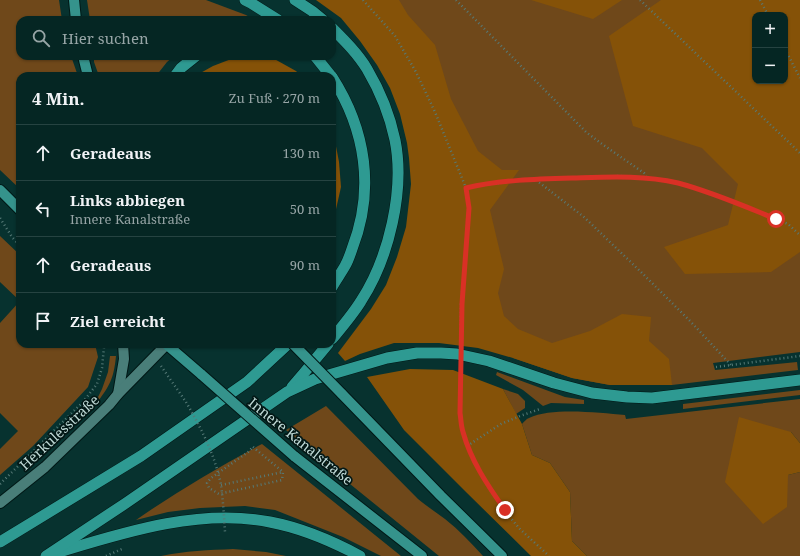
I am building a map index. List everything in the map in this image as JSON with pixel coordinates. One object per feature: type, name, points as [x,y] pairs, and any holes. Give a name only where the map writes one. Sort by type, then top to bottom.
[{"type":"highway","points":[[245,0],[272,16]]},
{"type":"highway","points":[[295,0],[318,16]]},
{"type":"highway","points":[[336,32],[351,47],[367,69],[380,93],[389,117],[395,140],[397,162],[395,206],[390,231],[381,259],[362,300],[336,334]]},
{"type":"highway","points":[[178,72],[191,60]]},
{"type":"highway","points":[[318,60],[328,72]]},
{"type":"highway","points":[[336,84],[348,105],[356,124],[362,146],[365,171],[364,203],[358,234],[345,266],[336,281]]},
{"type":"highway","points":[[0,542],[141,456],[247,382],[284,348]]},
{"type":"highway","points":[[287,392],[325,348]]},
{"type":"highway","points":[[46,556],[287,392],[315,379],[387,358],[417,353],[457,354],[489,361],[554,383],[592,393],[627,398],[652,398],[800,380]]},
{"type":"highway","points":[[46,556],[102,539],[149,528],[209,518],[230,518],[270,522],[318,537],[360,556]]},
{"type":"main road","points":[[74,0],[76,16]]},
{"type":"main road","points":[[84,60],[87,72]]},
{"type":"main road","points":[[0,190],[16,206]]},
{"type":"main road","name":"Innere Kanalstraße","points":[[171,348],[294,456],[422,556]]},
{"type":"main road","points":[[297,348],[502,556]]},
{"type":"street","name":"Herkulesstraße","points":[[118,394],[124,359],[123,348]]},
{"type":"street","name":"Herkulesstraße","points":[[0,503],[44,467],[109,405],[162,348]]},
{"type":"path","points":[[363,0],[395,36],[416,72],[435,112],[466,188],[469,208],[462,304],[460,413],[463,431],[468,446],[479,471],[491,491],[521,530],[549,556]]},
{"type":"path","points":[[456,0],[586,132],[644,173],[648,178]]},
{"type":"path","points":[[641,1],[646,0]]},
{"type":"path","points":[[760,0],[766,12]]},
{"type":"path","points":[[641,1],[800,153]]},
{"type":"path","points":[[788,54],[800,78]]},
{"type":"path","points":[[466,188],[482,184],[536,179],[620,176],[648,178],[678,183],[734,202],[788,224],[800,235]]},
{"type":"path","points":[[536,179],[584,217],[731,365]]},
{"type":"path","points":[[0,218],[16,241]]},
{"type":"path","points":[[0,484],[83,402],[97,384],[102,368],[104,348]]},
{"type":"path","points":[[716,367],[800,356]]},
{"type":"path","points":[[186,402],[214,459],[221,485],[225,532]]},
{"type":"path","points":[[468,446],[501,424],[540,409]]},
{"type":"path","points":[[253,447],[283,472],[282,480],[219,494],[209,488],[207,483],[211,478],[253,447]]},
{"type":"path","points":[[221,485],[283,472]]},
{"type":"shaded area","points":[[0,0],[59,0],[61,16],[16,16],[16,60],[72,60],[77,72],[16,72],[16,185],[0,170]]},
{"type":"shaded area","points":[[87,0],[206,0],[248,16],[89,16]]},
{"type":"shaded area","points":[[316,0],[399,0],[408,15],[435,45],[451,99],[478,151],[502,170],[519,170],[490,210],[504,269],[498,293],[504,316],[518,329],[552,343],[590,331],[622,314],[651,317],[649,341],[669,359],[672,385],[610,385],[572,378],[478,348],[439,343],[394,343],[360,354],[345,361],[338,353],[371,309],[386,285],[397,257],[406,227],[411,184],[409,158],[400,114],[390,88],[377,65],[341,18]]},
{"type":"shaded area","points":[[372,0],[800,0],[800,352],[713,363],[715,370],[797,362],[798,370],[672,385],[610,385],[572,378],[513,358]]},
{"type":"shaded area","points":[[531,0],[622,0],[593,19]]},
{"type":"shaded area","points":[[661,0],[800,0],[800,252],[771,272],[685,274],[664,247],[728,225],[738,184],[702,148],[633,126],[609,36]]},
{"type":"shaded area","points":[[94,60],[169,60],[159,72],[98,72]]},
{"type":"shaded area","points":[[229,60],[276,60],[297,72],[202,72]]},
{"type":"shaded area","points":[[336,146],[339,162],[341,187],[336,209]]},
{"type":"shaded area","points":[[0,236],[16,251],[16,297],[0,282]]},
{"type":"shaded area","points":[[16,305],[16,348],[96,348],[98,357],[88,387],[33,446],[0,475],[0,449],[18,431],[0,413],[0,323]]},
{"type":"shaded area","points":[[110,356],[116,356],[113,374],[109,384],[99,400],[97,399],[108,372]]},
{"type":"shaded area","points":[[410,369],[453,370],[503,389],[522,424],[532,455],[550,463],[570,492],[572,541],[587,556],[531,556],[404,430],[367,377]]},
{"type":"shaded area","points":[[497,372],[565,397],[584,400],[584,404],[551,403],[543,406],[523,390],[496,375]]},
{"type":"shaded area","points":[[503,389],[518,394],[525,401],[525,408],[516,414]]},
{"type":"shaded area","points":[[800,390],[800,395],[683,409],[683,404]]},
{"type":"shaded area","points":[[800,399],[800,443],[791,432],[788,475],[800,472],[800,556],[587,556],[572,541],[570,492],[550,463],[532,455],[522,424],[529,418],[550,413],[602,413],[625,415],[626,419]]},
{"type":"shaded area","points":[[326,406],[418,499],[445,519],[483,556],[439,556],[286,430]]},
{"type":"shaded area","points":[[739,417],[791,432],[800,443],[800,472],[788,475],[787,507],[763,524],[725,482]]},
{"type":"shaded area","points":[[262,444],[401,556],[381,556],[343,537],[275,510],[245,506],[200,508],[168,512],[136,520],[198,480]]},
{"type":"shaded area","points":[[233,549],[266,552],[286,556],[161,556],[206,550]]},
{"type":"route","points":[[505,510],[479,471],[463,431],[460,413],[462,304],[469,208],[466,188],[482,184],[536,179],[620,176],[648,178],[678,183],[700,190],[776,219]]}]
